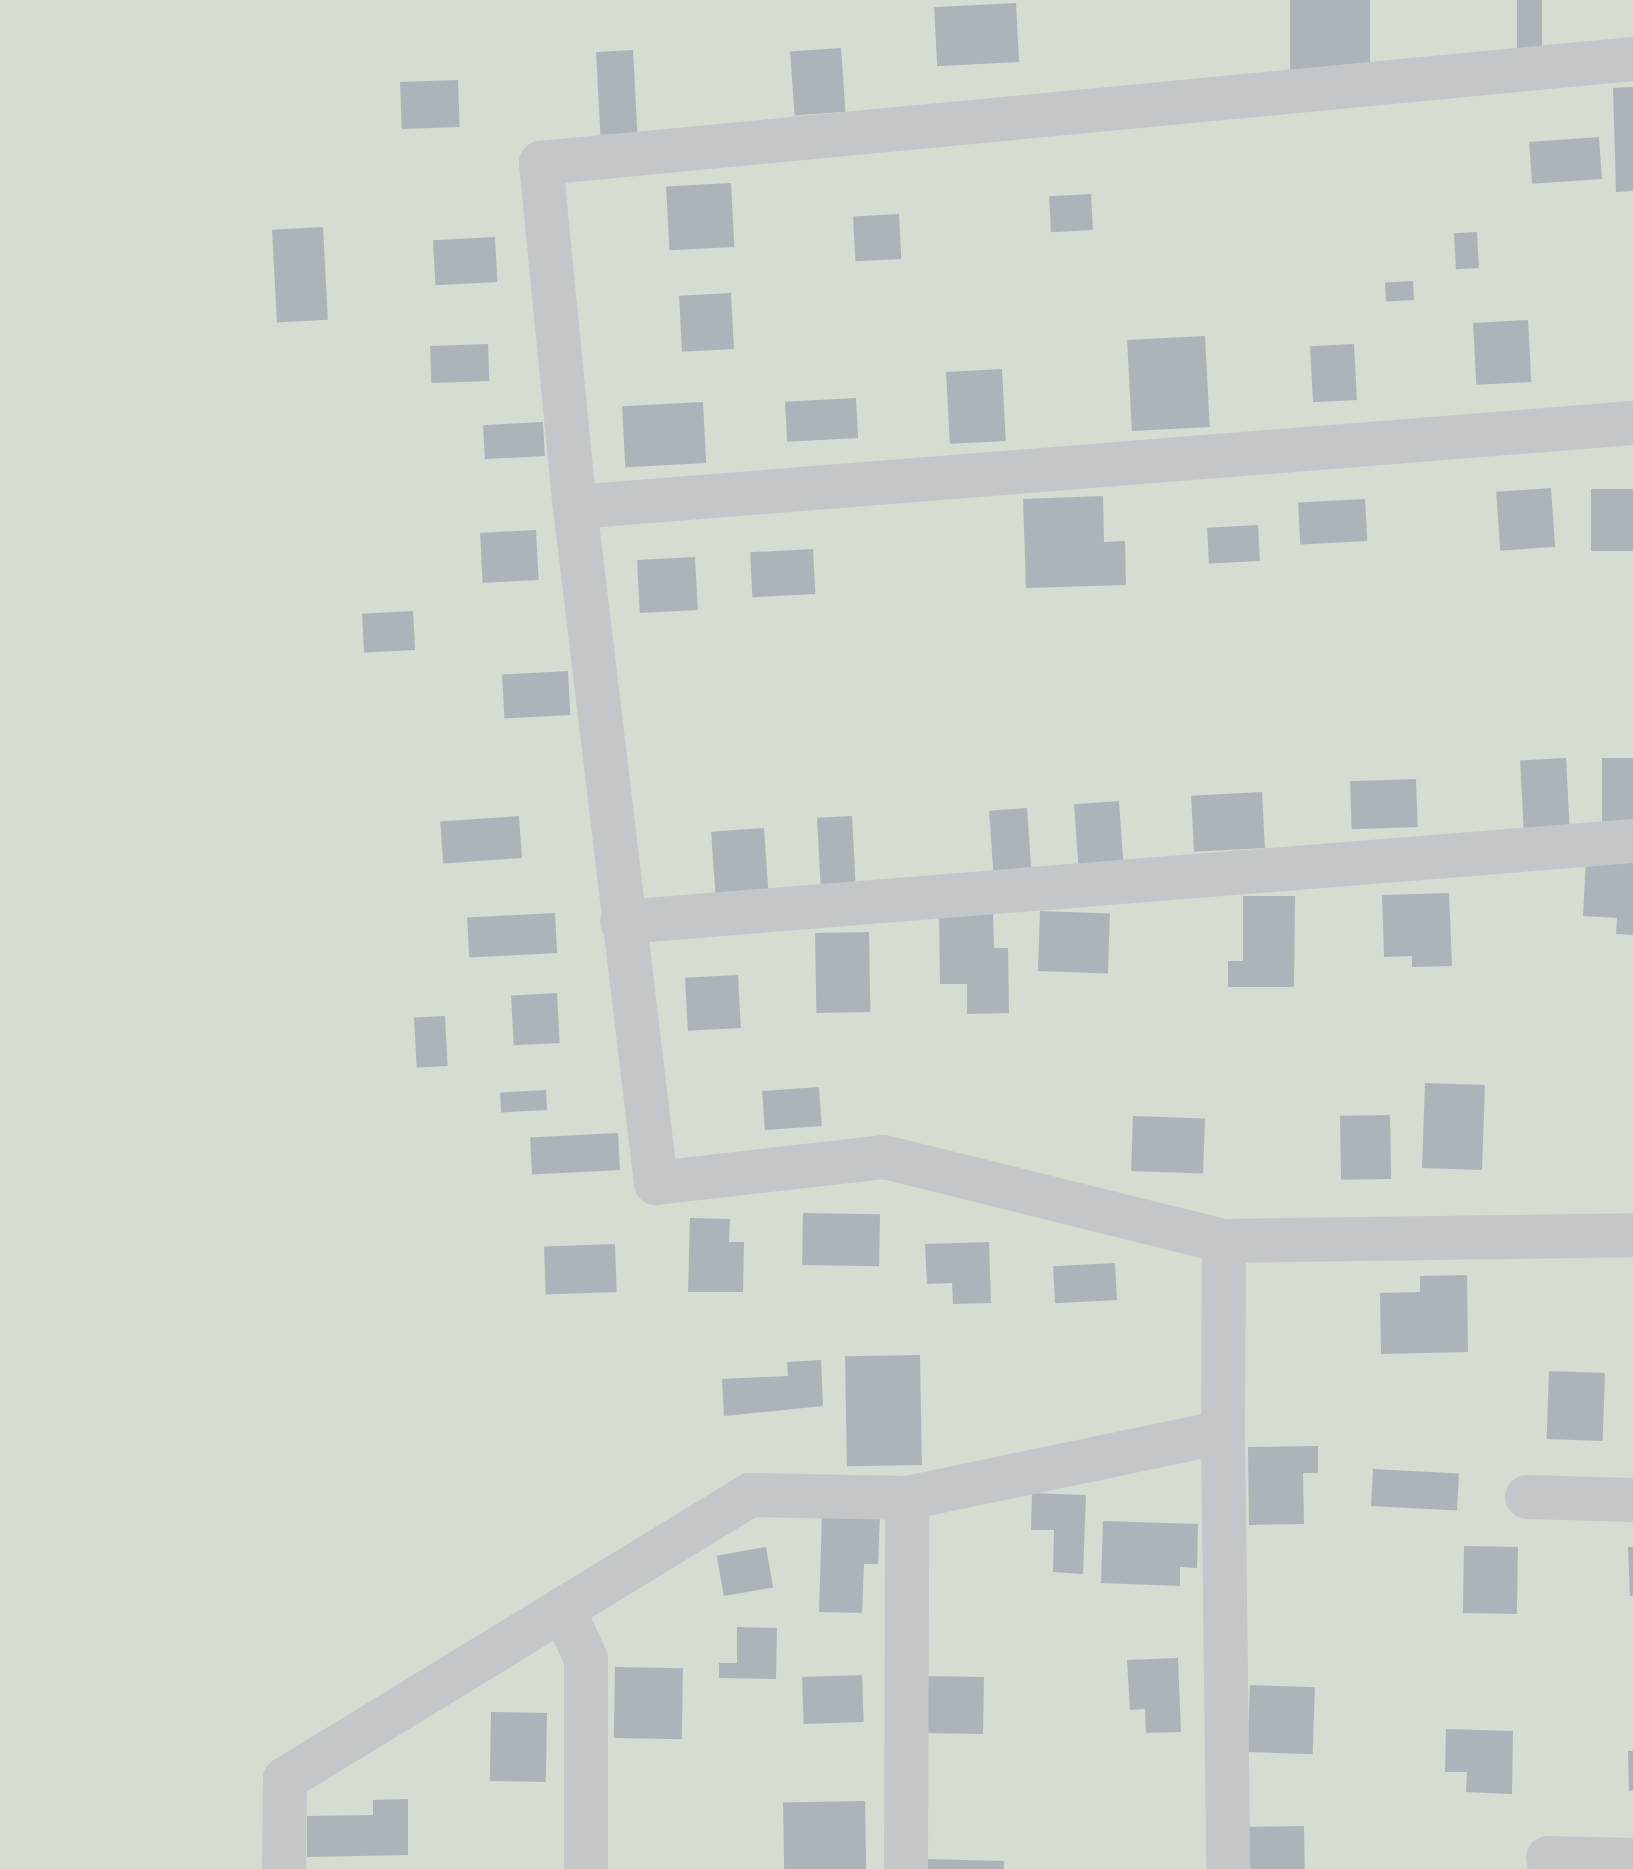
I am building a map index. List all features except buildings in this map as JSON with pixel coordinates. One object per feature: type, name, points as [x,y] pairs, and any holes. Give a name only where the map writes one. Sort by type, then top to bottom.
[{"type":"lane","points":[[1633,59],[541,163],[575,507],[622,922],[656,1183],[884,1157],[1224,1241],[1633,1235]]},
{"type":"lane","points":[[575,507],[1633,423]]},
{"type":"lane","points":[[622,922],[1633,841]]},
{"type":"lane","points":[[1224,1241],[1228,1869]]},
{"type":"lane","points":[[284,1869],[285,1779],[750,1495],[907,1498],[1223,1432]]},
{"type":"lane","points":[[1527,1497],[1633,1500]]},
{"type":"lane","points":[[906,1869],[907,1498]]},
{"type":"lane","points":[[563,1609],[586,1659],[586,1869]]},
{"type":"lane","points":[[1548,1858],[1633,1860]]},
{"type":"shaded area","points":[[0,0],[1633,0],[1633,1869],[0,1869]]}]
